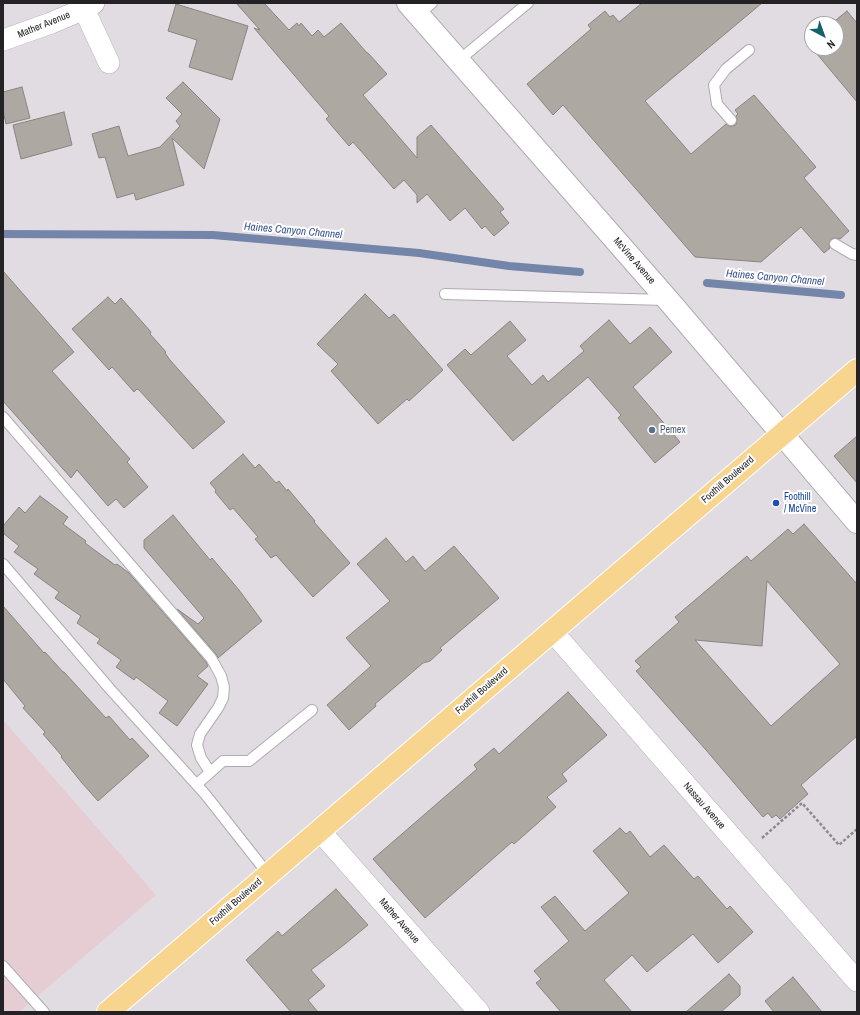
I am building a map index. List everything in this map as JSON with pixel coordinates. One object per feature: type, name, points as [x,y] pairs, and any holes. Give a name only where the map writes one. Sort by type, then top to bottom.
[{"type":"main road","name":"Foothill Boulevard","points":[[108,1012],[857,370]]},
{"type":"street","name":"Mather Avenue","points":[[3,40],[51,23],[89,6],[109,63]]},
{"type":"street","name":"McVine Avenue","points":[[419,7],[458,61],[668,300],[857,522]]},
{"type":"street","name":"Nassau Avenue","points":[[552,631],[857,981]]},
{"type":"street","name":"Mather Avenue","points":[[320,830],[479,1012]]},
{"type":"lane","points":[[458,61],[528,3]]},
{"type":"lane","points":[[731,120],[717,104],[714,85],[726,69],[749,50]]},
{"type":"lane","points":[[835,244],[852,254],[857,255]]},
{"type":"lane","points":[[445,294],[668,300]]},
{"type":"lane","points":[[3,417],[206,652],[215,665],[221,676],[224,687],[223,698],[200,734],[197,745],[201,758],[210,772]]},
{"type":"lane","points":[[3,564],[110,689],[197,784],[268,874]]},
{"type":"lane","points":[[197,784],[224,761],[249,761],[312,710]]},
{"type":"lane","points":[[3,966],[44,1012]]},
{"type":"path","points":[[745,853],[802,803],[839,845],[857,829]]},
{"type":"shaded area","points":[[3,720],[156,895],[19,1012],[3,1012]]},
{"type":"building","points":[[236,3],[264,3],[289,30],[297,23],[299,26],[301,23],[312,36],[318,30],[324,37],[341,23],[387,74],[363,95],[417,158],[417,137],[431,125],[504,209],[500,212],[509,223],[494,236],[485,226],[482,229],[465,208],[450,221],[427,194],[417,203],[417,195],[404,180],[394,189],[353,142],[349,146],[326,119],[329,116],[254,28],[260,30]]},
{"type":"building","points":[[642,3],[762,3],[645,101],[691,154],[726,124],[729,126],[736,125],[736,116],[738,114],[735,110],[754,95],[816,167],[804,178],[849,231],[840,239],[831,239],[829,244],[830,248],[824,253],[801,227],[761,262],[695,257],[563,105],[553,115],[527,84],[591,29],[588,25],[605,11],[610,17],[613,15],[619,22]]},
{"type":"building","points":[[176,4],[248,26],[232,80],[189,67],[197,40],[168,31]]},
{"type":"building","points":[[847,11],[857,23],[857,102],[819,56],[844,56],[844,16],[841,16]]},
{"type":"building","points":[[183,82],[220,119],[204,169],[172,138],[184,185],[136,200],[134,193],[117,198],[105,157],[99,158],[92,134],[119,126],[128,156],[160,147],[180,126],[176,121],[182,114],[166,98]]},
{"type":"building","points":[[22,87],[30,118],[6,124],[3,111],[3,92]]},
{"type":"building","points":[[64,112],[72,145],[21,159],[13,125]]},
{"type":"building","points":[[3,271],[74,352],[52,371],[130,459],[127,462],[148,487],[124,508],[116,499],[108,506],[77,470],[71,478],[3,401]]},
{"type":"building","points":[[365,294],[389,318],[394,314],[443,370],[409,401],[407,399],[378,424],[331,371],[338,364],[317,344]]},
{"type":"building","points":[[108,297],[115,304],[121,298],[151,332],[150,334],[166,352],[165,353],[170,360],[225,422],[193,449],[139,390],[137,389],[134,392],[112,367],[109,370],[72,329]]},
{"type":"building","points":[[609,320],[630,344],[650,327],[672,352],[633,387],[680,442],[655,463],[618,418],[621,415],[588,377],[513,441],[447,365],[465,349],[471,355],[510,321],[526,340],[507,356],[532,385],[543,375],[548,382],[584,351],[580,346]]},
{"type":"building","points":[[857,436],[857,483],[834,456]]},
{"type":"building","points":[[243,454],[255,468],[259,464],[276,483],[279,481],[287,491],[288,489],[315,521],[314,522],[350,563],[313,597],[276,555],[271,558],[255,539],[258,537],[233,508],[230,510],[215,492],[216,490],[210,483]]},
{"type":"building","points":[[40,496],[68,517],[63,524],[86,541],[85,543],[115,565],[117,564],[129,573],[206,662],[208,666],[197,676],[208,684],[177,726],[159,713],[168,701],[136,677],[134,680],[116,667],[121,660],[97,643],[100,639],[77,623],[81,616],[55,598],[59,592],[34,574],[38,569],[14,552],[19,546],[3,533],[3,526],[19,507],[25,513]]},
{"type":"building","points":[[173,515],[210,560],[212,558],[239,590],[262,621],[218,658],[177,609],[198,624],[204,618],[144,548],[144,540]]},
{"type":"building","points":[[804,524],[857,584],[857,736],[801,785],[808,794],[780,819],[776,815],[772,818],[768,813],[763,817],[636,671],[641,667],[635,661],[679,622],[675,617],[747,556],[751,561],[788,529],[793,534]],"holes":[[[767,581],[840,664],[771,726],[695,640],[762,646]]]},
{"type":"building","points":[[386,538],[406,562],[413,556],[425,571],[454,546],[499,598],[440,648],[442,650],[430,661],[423,663],[375,704],[376,706],[349,730],[327,705],[371,666],[346,638],[390,601],[357,564]]},
{"type":"building","points":[[3,606],[44,653],[45,652],[106,718],[109,716],[130,740],[132,738],[149,756],[98,801],[43,734],[45,732],[23,708],[25,706],[3,679]]},
{"type":"building","points":[[568,692],[607,735],[562,774],[567,781],[547,797],[556,807],[514,844],[512,842],[425,918],[373,859],[477,769],[474,765],[494,748],[499,754]]},
{"type":"building","points":[[620,828],[626,834],[630,831],[650,857],[664,845],[694,879],[698,876],[727,909],[730,906],[753,932],[718,963],[693,934],[647,972],[632,955],[604,980],[632,1012],[561,1012],[536,983],[541,979],[534,971],[569,941],[541,907],[555,896],[585,931],[629,893],[593,851]]},
{"type":"building","points":[[336,889],[368,925],[311,970],[325,986],[308,1000],[318,1012],[291,1012],[246,960],[278,931],[282,936]]},
{"type":"building","points":[[729,974],[740,986],[740,995],[721,1012],[686,1012]]},
{"type":"building","points":[[793,977],[822,1012],[774,1012],[765,1001]]},
{"type":"waterway","name":"Haines Canyon Channel","points":[[3,234],[213,235],[419,253],[509,266],[580,272]]},
{"type":"waterway","name":"Haines Canyon Channel","points":[[707,283],[841,295]]},
{"type":"place","name":"Pemex","points":[[652,430]]},
{"type":"place","name":"Foothill / McVine","points":[[776,503]]}]
